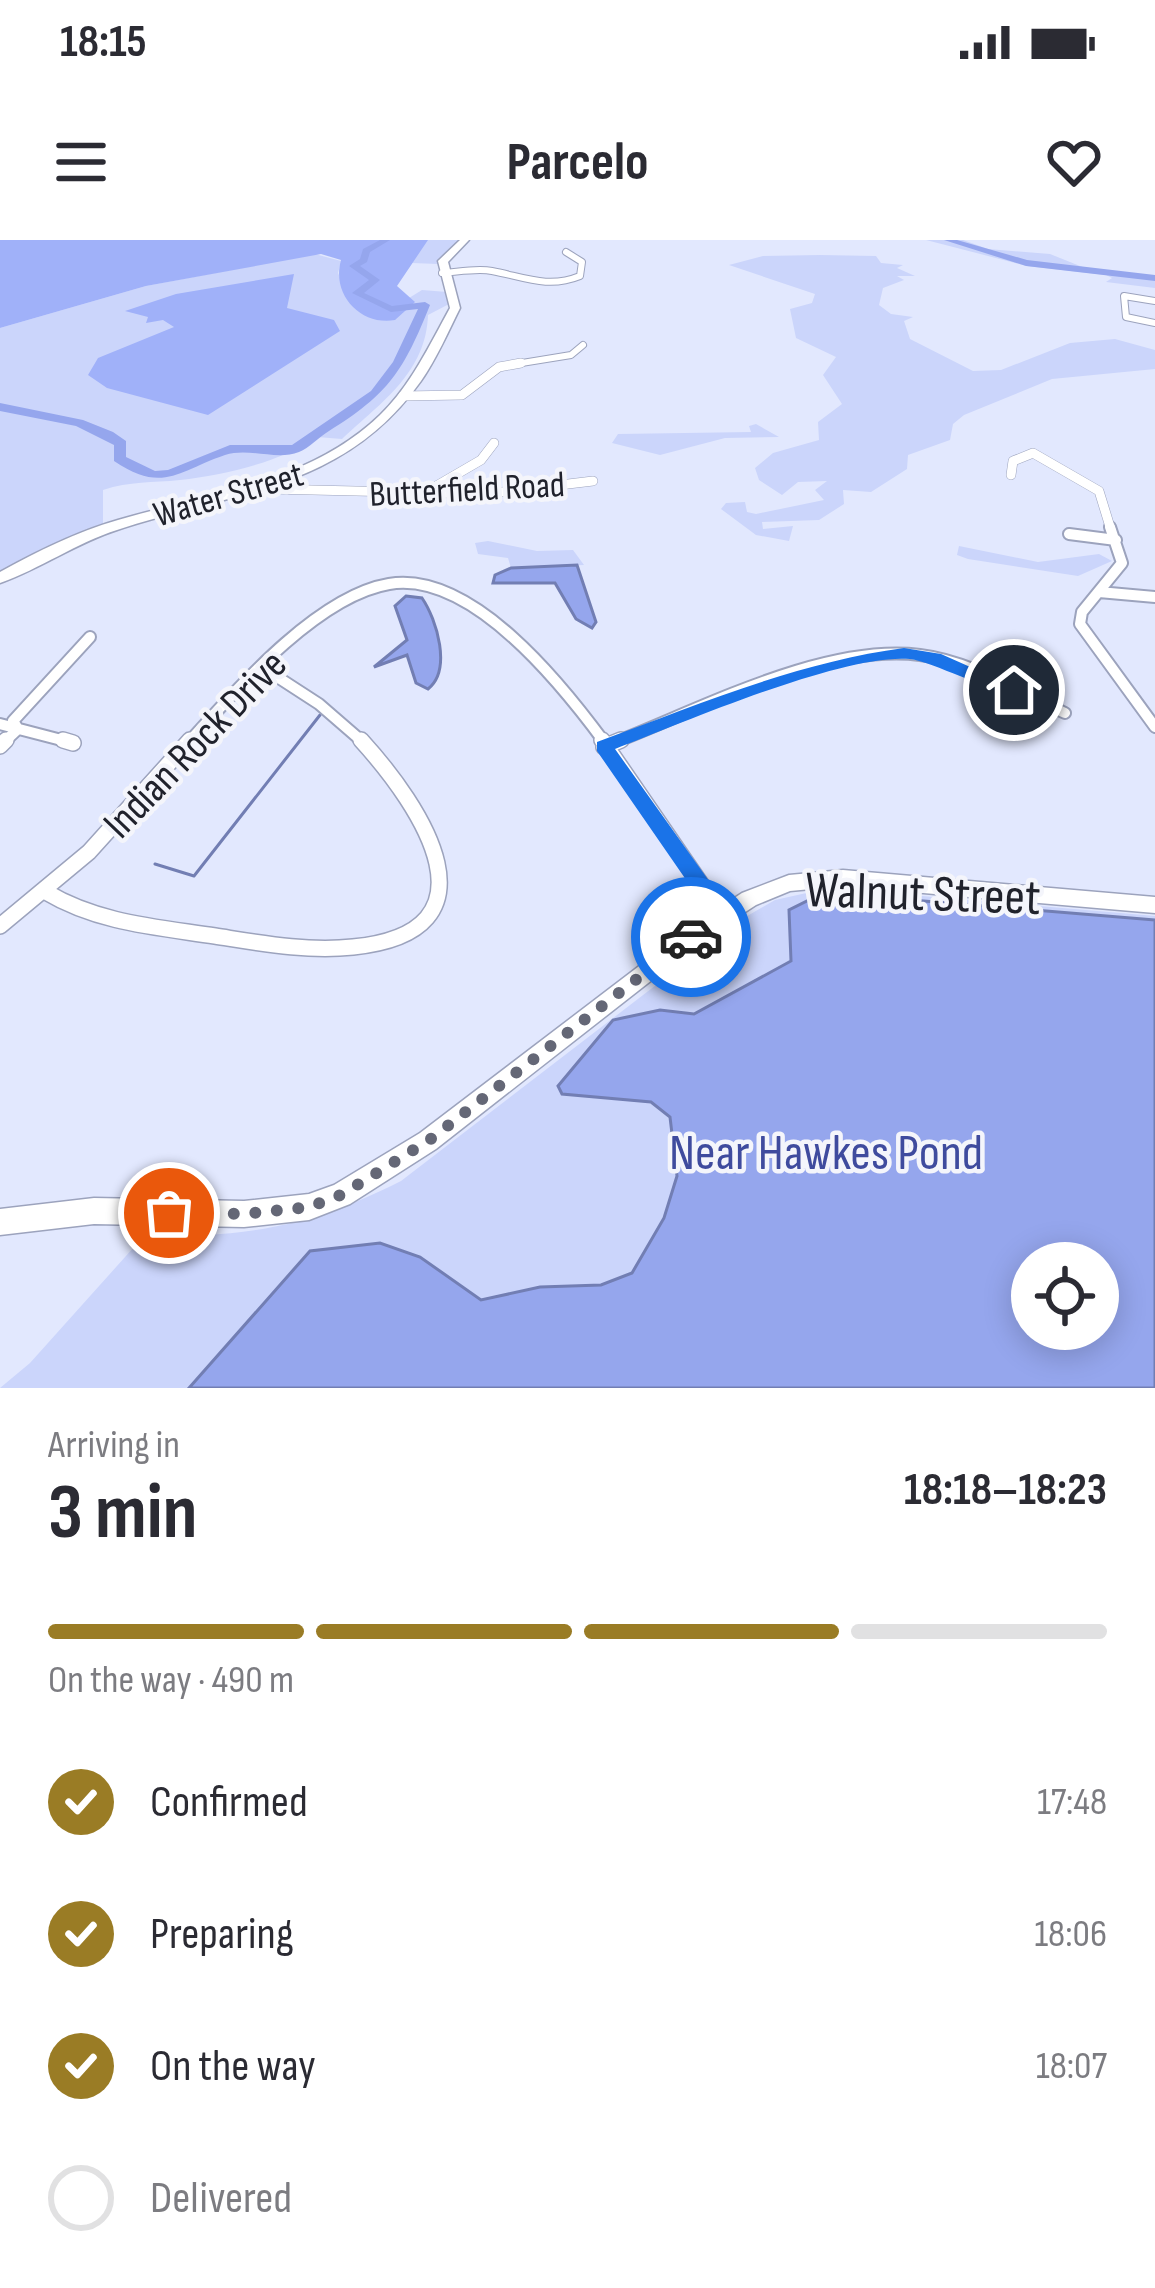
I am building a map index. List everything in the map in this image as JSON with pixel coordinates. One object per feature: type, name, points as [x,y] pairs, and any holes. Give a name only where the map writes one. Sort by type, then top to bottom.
[{"type":"main road","points":[[442,273],[443,261],[465,240]]},
{"type":"main road","name":"Water Street","points":[[0,578],[103,529],[268,489],[330,460],[403,396],[455,308],[442,273]]},
{"type":"main road","name":"Walnut Street","points":[[0,1222],[94,1211],[244,1214],[309,1207],[341,1195],[428,1141],[723,916],[789,884],[843,878],[1155,905]]},
{"type":"street","points":[[442,273],[489,270],[507,274],[513,282],[574,280],[582,262],[566,252]]},
{"type":"street","points":[[1155,301],[1124,296],[1126,317],[1155,323]]},
{"type":"street","points":[[403,396],[462,395],[499,367],[571,355],[584,345]]},
{"type":"street","points":[[423,494],[481,460],[494,443]]},
{"type":"street","points":[[1011,475],[1012,461],[1033,453],[1088,482],[1103,500],[1120,570],[1082,612],[1082,632],[1155,727]]},
{"type":"street","name":"Butterfield Road","points":[[268,489],[485,494],[593,481]]},
{"type":"street","points":[[1069,534],[1116,540]]},
{"type":"street","name":"Indian Rock Drive","points":[[0,926],[46,892],[262,667],[359,597],[402,583],[468,608],[528,647],[604,747]]},
{"type":"street","points":[[1099,592],[1155,597]]},
{"type":"street","points":[[18,728],[13,721],[26,704],[90,637]]},
{"type":"street","points":[[723,916],[604,747],[747,692],[865,658],[904,653],[965,668],[1065,713]]},
{"type":"street","points":[[46,892],[113,921],[284,946],[373,945],[413,931],[439,905],[444,868],[422,816],[383,764],[336,717],[262,667]]},
{"type":"street","points":[[0,724],[73,743]]},
{"type":"street","points":[[0,746],[18,728]]},
{"type":"green space","points":[[340,240],[460,240],[438,264],[412,263],[390,283],[409,298],[422,290],[447,292],[451,303],[428,315],[419,353],[387,398],[342,439],[317,437],[270,460],[216,475],[103,490],[103,525],[0,573],[0,328],[146,286],[315,254],[341,261],[338,273],[347,293]]},
{"type":"green space","points":[[926,240],[963,240],[988,249],[1050,254],[1085,268],[1155,276],[1155,288],[1106,282],[1112,278],[1106,275],[1027,266]]},
{"type":"green space","points":[[763,256],[876,256],[881,263],[903,265],[897,268],[915,276],[897,276],[904,280],[883,288],[879,305],[891,314],[913,317],[904,321],[910,339],[973,371],[1001,370],[1070,343],[1115,339],[1155,350],[1155,369],[1052,379],[964,415],[953,424],[950,440],[908,455],[907,469],[871,492],[843,490],[844,504],[819,520],[762,522],[763,529],[793,526],[789,541],[756,535],[721,509],[726,503],[745,502],[747,512],[756,514],[824,500],[815,490],[827,481],[798,482],[782,495],[759,480],[755,468],[773,453],[819,440],[818,422],[842,404],[823,375],[836,357],[796,338],[790,309],[812,303],[815,294],[729,265]]},
{"type":"green space","points":[[756,424],[779,437],[725,438],[660,455],[612,443],[618,434],[751,432],[749,426]]},
{"type":"green space","points":[[488,541],[537,551],[573,550],[584,565],[511,568],[508,558],[478,554],[475,543]]},
{"type":"green space","points":[[959,546],[1038,562],[1099,554],[1112,561],[1078,576],[968,559],[957,555]]},
{"type":"green space","name":"Near Hawkes Pond","points":[[829,888],[1155,916],[1155,1388],[0,1388],[30,1363],[143,1237],[275,1227],[335,1210],[401,1181],[742,919],[775,900]]},
{"type":"shaded area","points":[[0,240],[428,240],[397,286],[415,302],[395,320],[360,313],[340,285],[341,260],[321,254],[146,286],[0,328]]},
{"type":"shaded area","points":[[294,274],[287,308],[334,320],[340,331],[208,415],[107,388],[88,375],[98,358],[174,327],[163,320],[146,323],[148,317],[125,311],[176,294]]},
{"type":"shaded area","points":[[577,565],[596,622],[592,628],[576,619],[555,583],[493,583],[495,575],[511,568]]},
{"type":"shaded area","points":[[406,596],[422,598],[437,631],[441,658],[428,689],[416,683],[407,655],[374,667],[407,640],[395,606]]},
{"type":"shaded area","name":"Near Hawkes Pond","points":[[838,894],[1155,920],[1155,1388],[189,1388],[310,1251],[380,1243],[420,1257],[481,1300],[540,1287],[601,1285],[632,1273],[664,1218],[677,1176],[670,1117],[651,1102],[562,1094],[558,1086],[613,1020],[660,1010],[694,1014],[791,961],[789,910],[815,897]]},
{"type":"waterway","points":[[0,407],[79,423],[108,434],[121,444],[119,458],[154,475],[184,469],[230,449],[296,449],[375,394],[416,328],[425,305],[391,309],[357,293],[375,280],[354,266],[364,260],[366,251],[386,240]]},
{"type":"waterway","points":[[948,240],[1026,263],[1155,278]]},
{"type":"waterway","points":[[155,864],[194,876],[320,715]]},
{"type":"way so far","points":[[169,1213],[244,1214],[309,1207],[341,1195],[428,1141],[691,937]]},
{"type":"route","points":[[691,937],[723,916],[604,747],[747,692],[865,658],[904,653],[935,658],[1014,690]]}]
